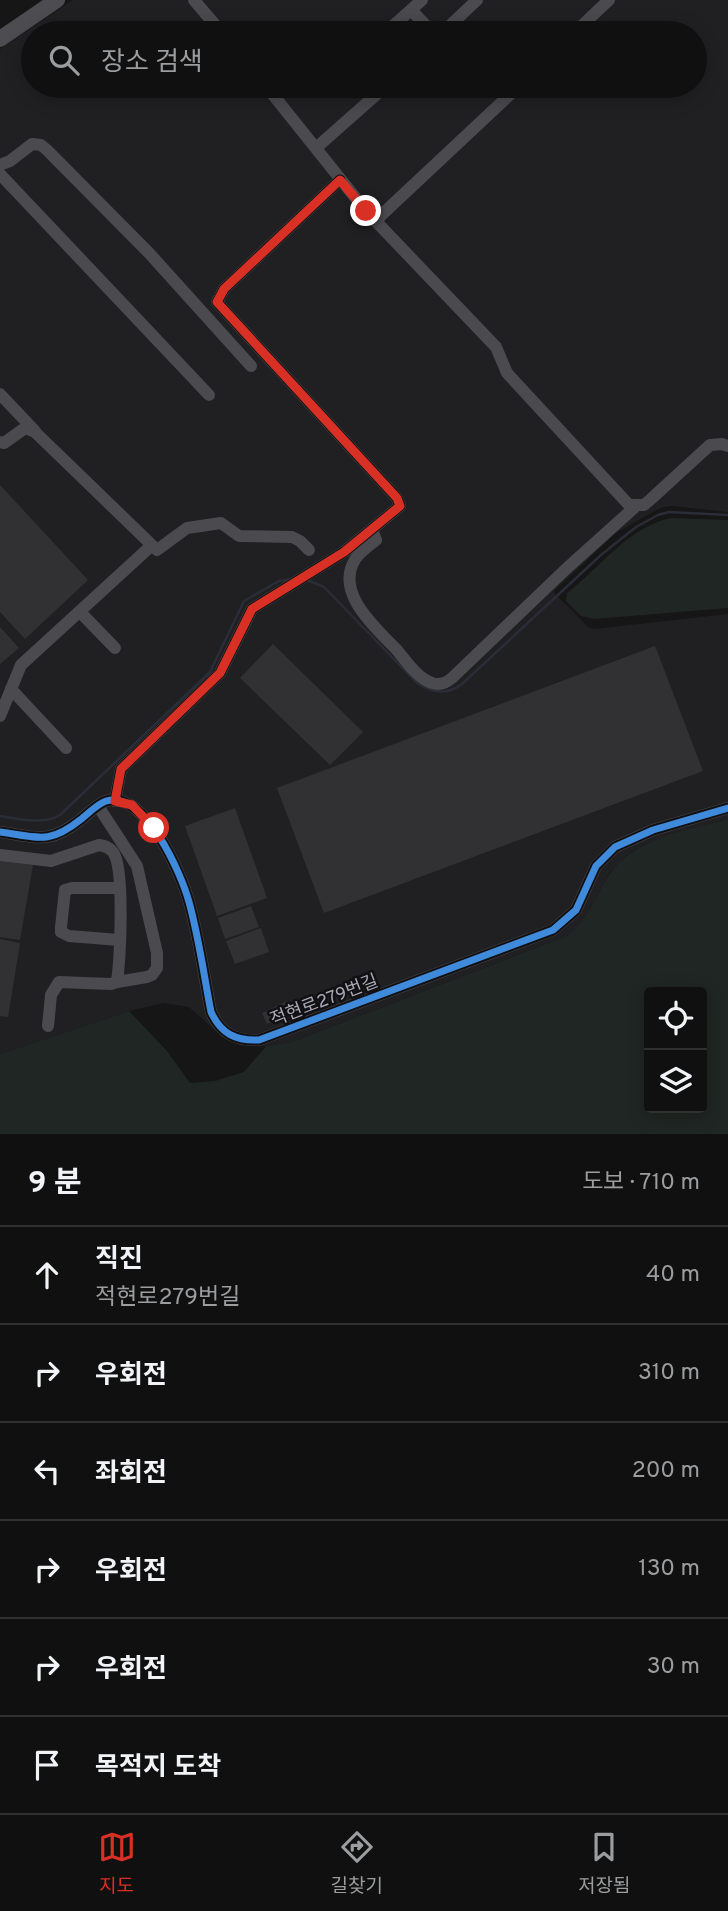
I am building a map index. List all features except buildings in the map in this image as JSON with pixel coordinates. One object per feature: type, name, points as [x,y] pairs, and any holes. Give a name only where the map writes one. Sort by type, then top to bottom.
[{"type":"main road","points":[[26,21],[57,0]]},
{"type":"main road","points":[[0,39],[21,25]]},
{"type":"street","points":[[194,0],[212,21]]},
{"type":"street","points":[[399,21],[422,0]]},
{"type":"street","points":[[455,21],[477,0]]},
{"type":"street","points":[[586,21],[607,1]]},
{"type":"street","points":[[411,10],[422,21]]},
{"type":"street","points":[[276,98],[376,221],[496,347],[503,368],[516,383],[625,501],[636,506]]},
{"type":"street","points":[[316,148],[372,98]]},
{"type":"street","points":[[376,221],[506,98]]},
{"type":"street","points":[[0,165],[32,144],[41,145],[149,253],[251,366]]},
{"type":"street","points":[[0,174],[209,395]]},
{"type":"street","points":[[0,832],[52,838],[63,833],[98,806],[109,800],[115,801],[118,775],[125,763],[213,681],[224,666],[252,609],[333,560],[398,510],[400,503],[397,498],[217,302],[224,289],[340,180]]},
{"type":"street","points":[[0,394],[35,432],[157,550],[187,528],[217,523],[227,526],[239,536],[292,537],[309,550]]},
{"type":"street","points":[[0,442],[8,442],[25,428],[35,432]]},
{"type":"street","points":[[367,534],[376,540],[358,556],[351,572],[351,586],[357,605],[420,675],[434,684],[441,684],[453,678],[636,506],[651,499],[710,445],[728,446]]},
{"type":"street","points":[[0,716],[22,665],[150,546]]},
{"type":"street","points":[[80,612],[115,648]]},
{"type":"street","points":[[11,689],[66,748]]},
{"type":"street","name":"적현로279번길","points":[[115,801],[132,805],[154,828],[189,901],[211,1012],[223,1031],[247,1041],[272,1037],[553,930],[576,910],[596,866],[615,847],[653,830],[728,808]]},
{"type":"street","points":[[48,1026],[51,995],[59,982],[111,984],[147,978],[157,968],[157,953],[137,866],[98,806]]},
{"type":"street","points":[[0,855],[51,861],[99,845],[105,846],[115,855],[120,888],[117,982]]},
{"type":"street","points":[[119,940],[65,935],[61,928],[65,890],[120,888]]},
{"type":"shaded area","points":[[73,0],[728,0],[728,512],[671,506],[660,508],[616,533],[553,592],[588,627],[594,629],[728,614],[728,819],[656,840],[626,856],[610,872],[581,925],[567,936],[292,1042],[266,1046],[246,1045],[223,1037],[189,1007],[163,1003],[129,1011],[0,1054],[0,49],[21,35],[21,98],[707,98],[707,21],[42,21]]},
{"type":"shaded area","points":[[671,518],[728,520],[728,608],[594,619],[581,616],[566,601],[567,593],[628,539],[641,530]]},
{"type":"shaded area","points":[[728,819],[728,1134],[0,1134],[0,1054],[129,1011],[167,1051],[190,1083],[215,1081],[244,1072],[266,1046],[292,1042],[567,936],[586,915],[609,875],[620,862],[647,844]]},
{"type":"waterway","points":[[307,580],[324,587],[417,683],[428,689],[445,691],[462,684],[601,555],[636,527],[669,512],[728,515]]},
{"type":"waterway","points":[[0,816],[39,821],[60,815],[210,672],[244,601],[279,581],[293,579]]},
{"type":"cycle path","points":[[115,801],[121,769],[220,673],[252,609],[344,552],[400,506],[397,498],[217,302],[224,289],[340,180]]},
{"type":"cycle path","points":[[0,832],[33,837],[51,836],[69,828],[106,801],[120,801],[134,808],[159,836],[185,889],[196,929],[211,1012],[215,1020],[230,1035],[259,1040],[553,930],[576,910],[596,866],[615,847],[653,830],[728,808]]},
{"type":"route","points":[[154,828],[132,805],[115,801],[118,775],[125,763],[220,673],[248,615],[257,604],[344,552],[400,506],[397,498],[217,302],[224,289],[340,180],[366,211]]}]
